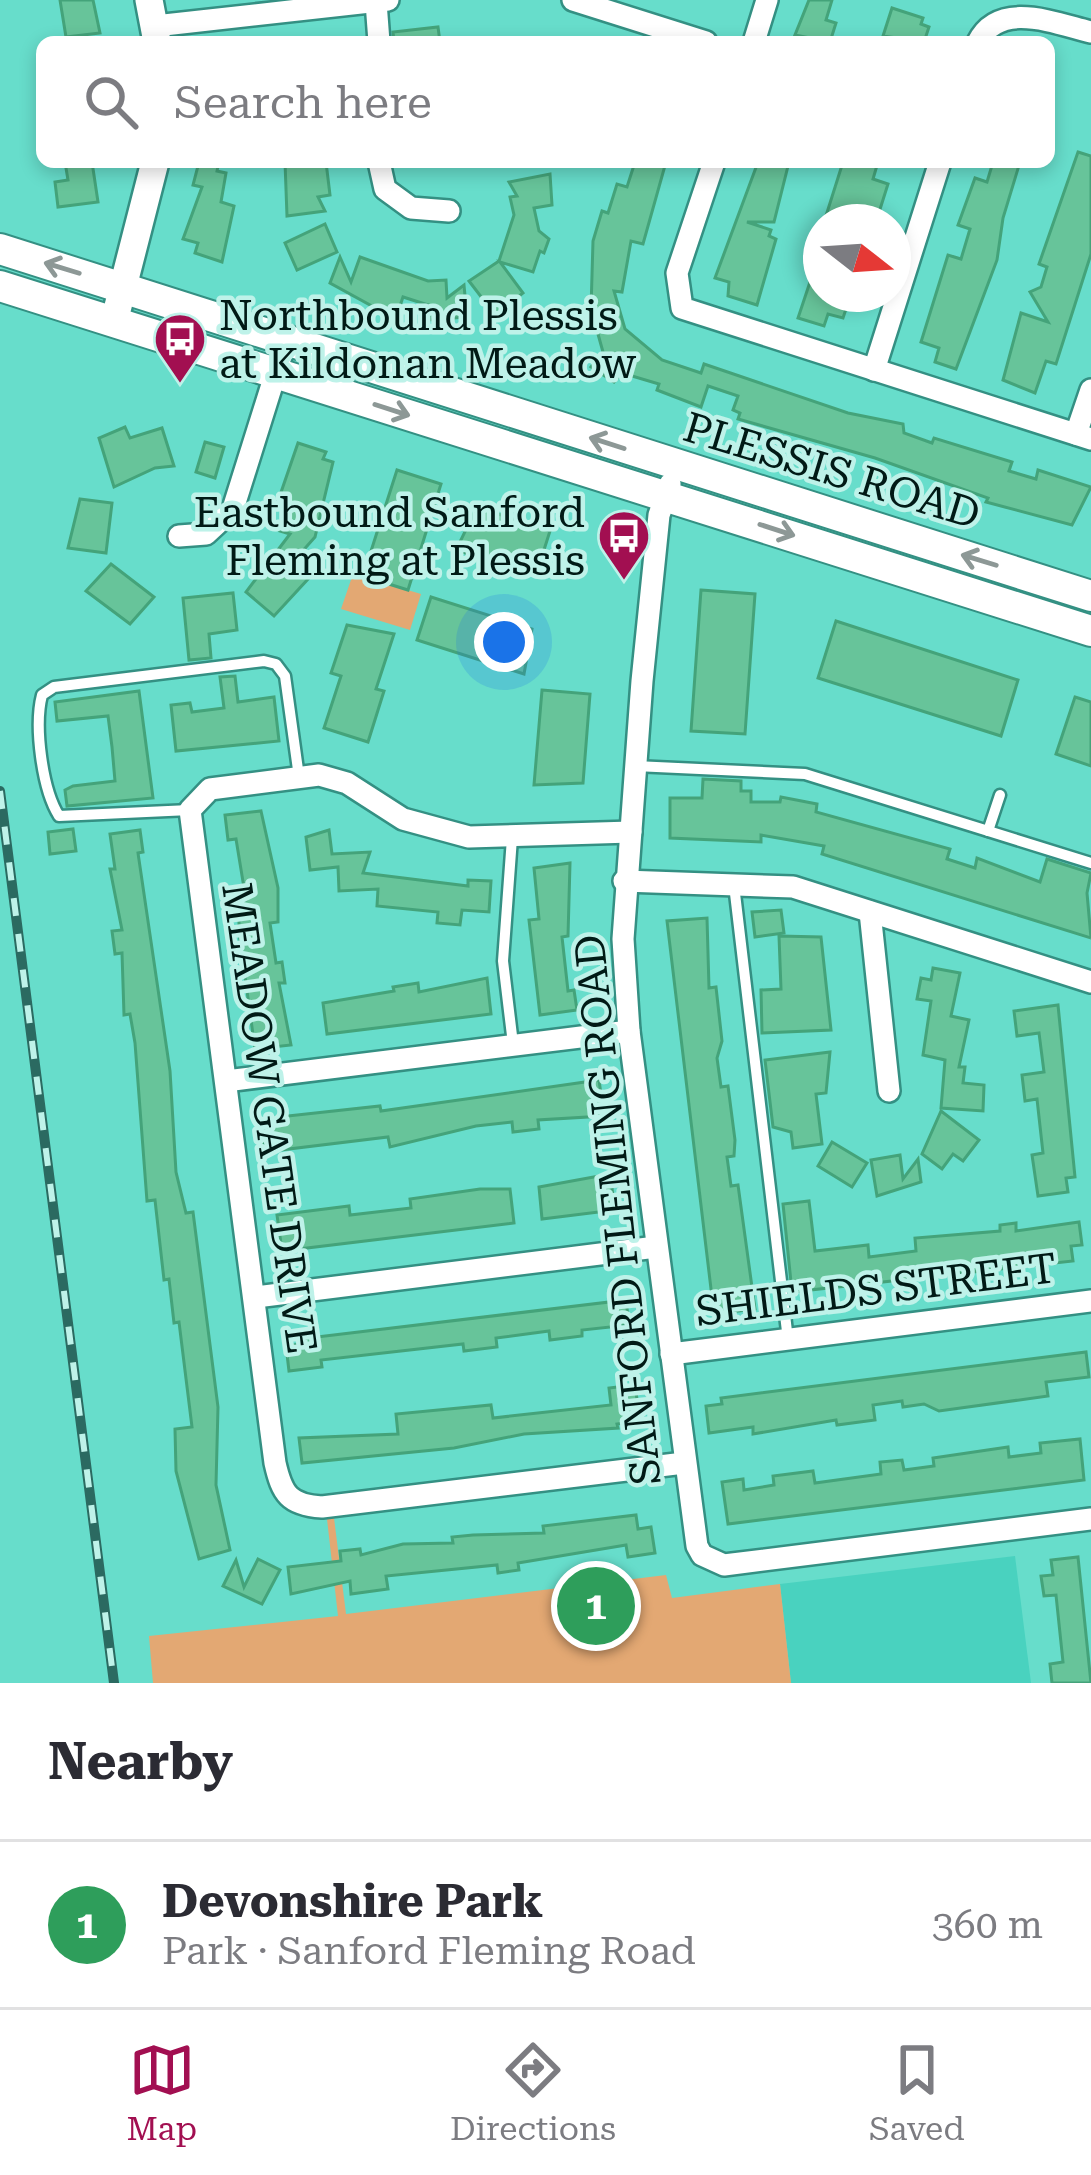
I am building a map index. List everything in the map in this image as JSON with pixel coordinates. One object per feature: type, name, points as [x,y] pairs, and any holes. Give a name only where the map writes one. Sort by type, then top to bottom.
[{"type":"main road","name":"PLESSIS ROAD","points":[[0,249],[1091,596]]},
{"type":"main road","name":"PLESSIS ROAD","points":[[0,286],[1091,631]]},
{"type":"street","points":[[573,0],[687,36]]},
{"type":"street","points":[[756,36],[767,0]]},
{"type":"street","points":[[154,23],[382,1],[379,36]]},
{"type":"street","points":[[981,36],[990,24],[1009,15],[1091,32]]},
{"type":"street","points":[[114,322],[154,168]]},
{"type":"street","points":[[381,168],[385,189],[411,208],[449,211]]},
{"type":"street","points":[[712,168],[677,273],[682,308],[1084,436],[1091,390]]},
{"type":"street","points":[[874,370],[938,168]]},
{"type":"street","points":[[178,536],[206,534],[233,509],[286,340]]},
{"type":"street","name":"SANFORD FLEMING ROAD","points":[[676,465],[659,515],[624,881],[629,1031],[693,1537],[702,1555],[724,1565],[1091,1519]]},
{"type":"street","points":[[190,810],[210,789],[319,775],[346,783],[403,819],[469,837],[631,832]]},
{"type":"street","name":"MEADOW GATE DRIVE","points":[[190,810],[275,1463],[285,1496],[295,1504],[322,1507],[684,1463]]},
{"type":"street","points":[[624,881],[794,887],[1091,982]]},
{"type":"street","points":[[870,912],[889,1090]]},
{"type":"street","points":[[226,1082],[629,1031]]},
{"type":"street","points":[[256,1297],[656,1247]]},
{"type":"street","name":"SHIELDS STREET","points":[[671,1354],[1091,1301]]},
{"type":"lane","points":[[190,810],[59,816],[47,780],[38,710],[42,695],[54,687],[264,661],[276,664],[285,676],[299,777]]},
{"type":"lane","points":[[635,766],[805,773],[1091,863]]},
{"type":"lane","points":[[988,831],[1000,795]]},
{"type":"lane","points":[[512,838],[503,961],[513,1049]]},
{"type":"lane","points":[[734,885],[788,1340]]},
{"type":"shaded area","points":[[353,574],[421,594],[410,630],[341,609]]},
{"type":"shaded area","points":[[334,1518],[346,1614],[666,1575],[672,1598],[780,1584],[791,1683],[153,1683],[149,1636],[338,1616],[327,1519]]},
{"type":"shaded area","points":[[1015,1556],[1031,1683],[791,1683],[780,1584]]},
{"type":"building","points":[[60,0],[93,0],[100,33],[66,36]]},
{"type":"building","points":[[809,0],[832,0],[826,20],[836,23],[832,36],[795,35]]},
{"type":"building","points":[[892,8],[923,18],[921,24],[929,27],[926,36],[883,36]]},
{"type":"building","points":[[438,27],[439,36],[393,36],[393,32]]},
{"type":"building","points":[[1078,152],[1091,156],[1091,254],[1056,364],[1046,361],[1035,393],[1003,380],[1021,313],[1048,322],[1030,292],[1041,287],[1047,267],[1039,264]]},
{"type":"building","points":[[66,168],[93,168],[98,202],[58,207],[55,182],[68,180]]},
{"type":"building","points":[[197,168],[226,173],[221,202],[234,206],[222,262],[195,253],[198,243],[183,239],[202,187],[193,185]]},
{"type":"building","points":[[285,168],[327,168],[330,195],[318,197],[325,211],[287,216]]},
{"type":"building","points":[[633,168],[664,168],[643,244],[631,241],[622,292],[614,291],[625,329],[662,360],[701,373],[704,364],[848,413],[903,424],[904,433],[932,443],[934,438],[1012,462],[1009,471],[1036,479],[1038,470],[1091,487],[1072,525],[986,502],[988,498],[875,458],[738,419],[740,413],[733,410],[738,396],[708,386],[701,407],[657,390],[659,384],[622,373],[614,382],[591,367],[603,352],[591,309],[593,241],[617,184],[627,187]]},
{"type":"building","points":[[756,168],[788,168],[774,222],[747,222],[771,230],[769,236],[776,239],[757,305],[728,296],[729,282],[715,278]]},
{"type":"building","points":[[841,168],[876,168],[873,179],[888,184],[882,204],[830,204]]},
{"type":"building","points":[[991,168],[1018,168],[997,260],[956,369],[935,362],[939,348],[921,342],[948,255],[961,259],[970,229],[958,225],[975,178],[987,182]]},
{"type":"building","points":[[550,174],[552,205],[534,208],[539,231],[549,239],[544,253],[540,251],[533,272],[500,262],[523,293],[495,315],[469,281],[499,261],[514,215],[510,197],[517,196],[509,182]]},
{"type":"building","points":[[325,224],[337,252],[297,270],[285,243]]},
{"type":"building","points":[[340,257],[351,282],[360,257],[428,281],[446,280],[447,298],[464,285],[467,317],[430,320],[428,305],[403,297],[398,312],[372,306],[330,283]]},
{"type":"building","points":[[803,303],[803,312],[845,312],[843,318],[828,314],[824,326],[798,318]]},
{"type":"building","points":[[125,427],[130,438],[162,428],[174,466],[155,468],[114,487],[99,438]]},
{"type":"building","points":[[205,442],[224,447],[215,478],[196,472]]},
{"type":"building","points":[[298,443],[326,452],[323,459],[333,462],[315,537],[291,564],[308,579],[274,616],[246,592],[290,534],[280,531],[289,504],[278,501]]},
{"type":"building","points":[[397,470],[441,484],[408,590],[363,576]]},
{"type":"building","points":[[80,499],[112,503],[106,553],[68,548]]},
{"type":"building","points":[[477,507],[550,531],[536,575],[456,550]]},
{"type":"building","points":[[111,564],[154,597],[130,624],[86,591]]},
{"type":"building","points":[[701,590],[755,594],[745,734],[691,731]]},
{"type":"building","points":[[233,593],[237,630],[209,634],[211,658],[189,660],[183,598]]},
{"type":"building","points":[[431,597],[532,629],[524,674],[417,640]]},
{"type":"building","points":[[836,621],[1018,680],[1001,736],[818,678]]},
{"type":"building","points":[[347,625],[394,634],[376,689],[384,691],[368,742],[324,728],[341,676],[331,673]]},
{"type":"building","points":[[235,676],[238,702],[274,697],[279,741],[176,751],[171,705],[190,703],[192,712],[224,708],[220,677]]},
{"type":"building","points":[[542,690],[590,694],[583,783],[534,785]]},
{"type":"building","points":[[139,691],[153,798],[67,806],[65,790],[115,781],[112,747],[108,716],[57,721],[55,702]]},
{"type":"building","points":[[1075,697],[1091,702],[1091,766],[1056,754]]},
{"type":"building","points":[[703,779],[741,781],[741,791],[751,791],[751,802],[780,802],[781,797],[817,804],[816,812],[950,849],[947,859],[975,868],[977,858],[1040,882],[1047,859],[1091,873],[1087,893],[1091,938],[822,854],[824,846],[761,835],[761,842],[670,838],[670,798],[702,798]]},
{"type":"building","points":[[261,811],[278,888],[278,922],[270,923],[276,963],[282,962],[285,983],[279,983],[291,1045],[255,1049],[239,933],[239,901],[246,900],[236,839],[228,840],[225,815]]},
{"type":"building","points":[[73,829],[76,851],[50,854],[48,832]]},
{"type":"building","points":[[140,830],[143,852],[138,853],[170,1071],[176,1172],[186,1213],[193,1212],[218,1407],[216,1485],[230,1550],[199,1559],[176,1471],[175,1429],[192,1427],[179,1322],[174,1323],[169,1279],[164,1280],[155,1200],[147,1201],[135,1043],[130,1014],[124,1015],[122,953],[115,954],[112,931],[122,930],[110,869],[115,869],[110,834]]},
{"type":"building","points":[[329,830],[332,854],[370,852],[363,873],[468,886],[468,880],[491,881],[489,912],[462,910],[460,925],[437,923],[438,912],[377,906],[378,889],[339,891],[338,867],[310,870],[306,837]]},
{"type":"building","points":[[570,863],[568,936],[562,937],[568,991],[574,990],[577,1010],[540,1015],[529,920],[539,919],[534,868]]},
{"type":"building","points":[[781,910],[784,933],[755,937],[752,912]]},
{"type":"building","points":[[707,918],[709,988],[716,987],[722,1041],[717,1058],[721,1087],[728,1086],[735,1140],[734,1156],[727,1157],[731,1186],[738,1185],[755,1309],[714,1314],[667,921]]},
{"type":"building","points":[[779,936],[821,937],[831,1030],[762,1033],[761,990],[781,989]]},
{"type":"building","points":[[933,968],[960,973],[951,1016],[969,1020],[959,1067],[965,1067],[963,1083],[984,1085],[983,1111],[941,1108],[945,1060],[923,1055],[931,1001],[917,999],[921,978],[931,980]]},
{"type":"building","points":[[487,978],[491,1014],[327,1034],[323,1003],[418,983],[419,992]]},
{"type":"building","points":[[1058,1005],[1075,1177],[1066,1178],[1068,1192],[1038,1196],[1032,1155],[1043,1153],[1037,1099],[1025,1101],[1022,1075],[1044,1072],[1039,1033],[1017,1036],[1014,1011]]},
{"type":"building","points":[[830,1052],[826,1093],[816,1094],[822,1144],[793,1148],[791,1132],[773,1127],[765,1060]]},
{"type":"building","points":[[599,1080],[604,1116],[538,1120],[539,1129],[513,1132],[512,1122],[476,1126],[390,1147],[388,1137],[264,1152],[260,1119],[380,1106],[381,1111]]},
{"type":"building","points":[[941,1111],[979,1140],[963,1161],[953,1154],[942,1169],[922,1154]]},
{"type":"building","points":[[832,1142],[867,1163],[852,1187],[818,1166]]},
{"type":"building","points":[[900,1155],[903,1179],[918,1159],[921,1182],[877,1196],[871,1160]]},
{"type":"building","points":[[610,1174],[615,1210],[542,1219],[539,1187]]},
{"type":"building","points":[[510,1189],[514,1223],[282,1251],[277,1215],[349,1206],[350,1215],[411,1208],[410,1199]]},
{"type":"building","points":[[809,1201],[815,1251],[868,1245],[869,1257],[916,1251],[915,1238],[1000,1231],[1000,1225],[1016,1223],[1016,1231],[1079,1222],[1082,1245],[1071,1246],[1073,1261],[792,1292],[783,1204]]},
{"type":"building","points":[[626,1300],[629,1325],[582,1330],[582,1336],[550,1340],[549,1331],[496,1338],[497,1347],[464,1351],[463,1344],[321,1360],[322,1367],[289,1371],[286,1346],[301,1344],[300,1339]]},
{"type":"building","points":[[1086,1352],[1089,1377],[1046,1382],[1048,1396],[939,1411],[924,1404],[903,1407],[902,1401],[873,1405],[875,1420],[837,1425],[836,1420],[753,1434],[753,1427],[709,1433],[706,1406],[722,1404],[721,1398]]},
{"type":"building","points":[[635,1385],[640,1421],[617,1424],[618,1428],[524,1434],[454,1448],[302,1463],[299,1438],[398,1434],[396,1414],[491,1405],[493,1418],[611,1405],[609,1388]]},
{"type":"building","points":[[1080,1439],[1084,1480],[728,1524],[722,1482],[743,1479],[744,1490],[774,1485],[773,1476],[813,1471],[815,1483],[881,1474],[880,1462],[902,1460],[904,1470],[934,1466],[933,1458],[1008,1447],[1009,1457],[1041,1453],[1040,1443]]},
{"type":"building","points":[[636,1515],[638,1529],[651,1527],[655,1553],[628,1557],[626,1545],[518,1563],[519,1570],[498,1573],[497,1565],[386,1576],[388,1589],[351,1594],[350,1581],[291,1594],[288,1567],[341,1561],[340,1551],[360,1549],[361,1555],[403,1544],[453,1543],[452,1537],[544,1533],[543,1526]]},
{"type":"building","points":[[1078,1557],[1091,1683],[1052,1683],[1050,1664],[1063,1662],[1056,1595],[1044,1596],[1041,1576],[1053,1575],[1051,1560]]},
{"type":"building","points":[[258,1559],[280,1570],[262,1604],[223,1586],[236,1560],[244,1587]]},
{"type":"railway","points":[[0,791],[114,1683]]},
{"type":"place","name":"Northbound Plessis at Kildonan Meadow","points":[[180,385]]},
{"type":"place","name":"Eastbound Sanford Fleming at Plessis","points":[[624,582]]},
{"type":"place","name":"Devonshire Park","points":[[596,1606]]}]
